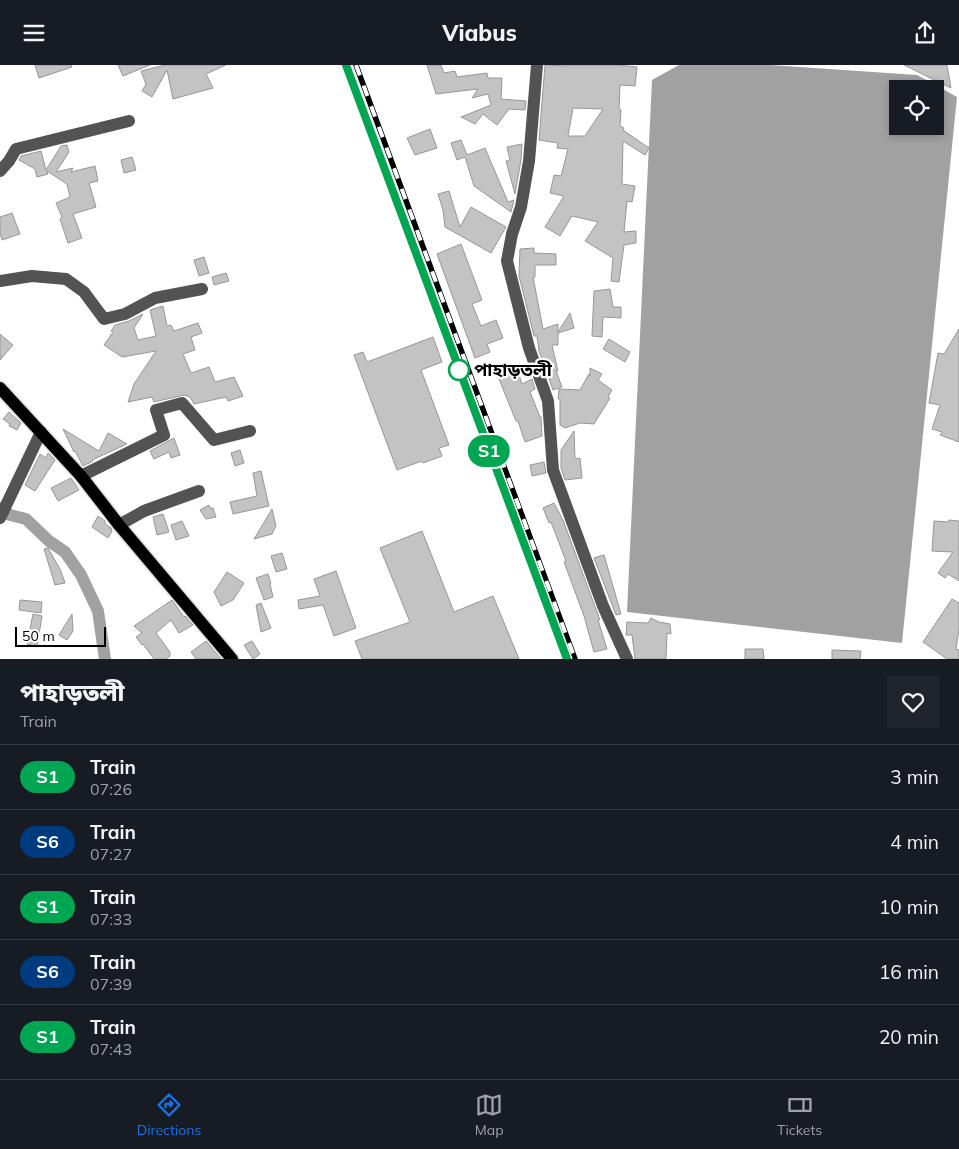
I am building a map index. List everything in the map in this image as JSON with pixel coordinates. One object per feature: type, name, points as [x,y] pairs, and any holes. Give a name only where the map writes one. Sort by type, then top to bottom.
[{"type":"main road","points":[[0,388],[82,476],[119,525],[232,659]]},
{"type":"street","points":[[537,65],[529,161],[521,207],[512,234],[507,261],[529,348],[548,401],[553,470],[602,606],[627,659]]},
{"type":"street","points":[[0,171],[16,149],[129,121]]},
{"type":"street","points":[[0,281],[32,276],[66,279],[84,292],[104,319],[125,314],[155,298],[202,289]]},
{"type":"street","points":[[82,476],[164,435],[156,410],[182,403],[214,439],[250,431]]},
{"type":"street","points":[[0,519],[41,432]]},
{"type":"street","points":[[119,525],[144,511],[199,491]]},
{"type":"shaded area","points":[[679,65],[770,65],[917,75],[926,80],[889,80],[889,135],[944,135],[944,90],[957,97],[902,643],[627,612],[652,80]]},
{"type":"building","points":[[35,65],[71,65],[72,67],[39,78]]},
{"type":"building","points":[[118,65],[150,65],[123,76]]},
{"type":"building","points":[[165,65],[226,65],[206,74],[213,88],[173,99],[167,70],[152,97],[142,91],[146,84],[141,71]]},
{"type":"building","points":[[427,65],[441,65],[444,73],[455,71],[457,77],[487,73],[488,78],[502,78],[501,99],[526,101],[525,110],[509,109],[497,125],[483,114],[475,124],[461,117],[491,105],[488,94],[472,98],[478,89],[436,94]]},
{"type":"building","points":[[545,65],[618,65],[637,67],[635,86],[620,85],[620,126],[649,148],[645,155],[623,141],[622,184],[635,186],[632,202],[627,201],[624,232],[636,231],[636,243],[624,245],[619,282],[611,281],[613,258],[585,241],[598,222],[572,216],[560,236],[545,227],[564,196],[550,193],[554,175],[561,176],[568,149],[557,148],[558,143],[539,140]],"holes":[[[573,108],[603,109],[585,136],[568,136]]]},
{"type":"building","points":[[904,65],[947,65],[951,88],[944,85],[944,80],[935,80]]},
{"type":"building","points":[[430,129],[437,148],[415,155],[407,138]]},
{"type":"building","points":[[461,140],[467,155],[485,148],[508,202],[514,200],[511,212],[474,186],[465,157],[457,160],[451,143]]},
{"type":"building","points":[[522,144],[515,194],[506,161],[510,160],[507,147]]},
{"type":"building","points":[[67,145],[69,152],[56,172],[73,168],[71,172],[95,166],[98,181],[89,183],[96,207],[73,214],[82,238],[68,243],[60,219],[62,217],[56,203],[70,197],[67,184],[47,171],[48,174],[37,177],[35,169],[19,160],[21,156],[41,151],[46,170],[61,146]]},
{"type":"building","points":[[132,157],[136,170],[124,173],[121,160]]},
{"type":"building","points":[[449,191],[460,227],[471,207],[506,227],[491,253],[445,227],[443,210],[438,194]]},
{"type":"building","points":[[12,213],[20,234],[2,240],[0,217]]},
{"type":"building","points":[[461,244],[482,300],[472,304],[481,326],[496,320],[503,338],[487,344],[490,352],[475,358],[437,254]]},
{"type":"building","points":[[534,248],[534,253],[556,254],[556,265],[535,265],[535,277],[533,277],[543,329],[558,324],[558,332],[570,313],[574,328],[558,333],[558,345],[552,345],[558,371],[556,371],[562,387],[553,390],[539,351],[537,336],[534,336],[519,276],[520,249]]},
{"type":"building","points":[[204,257],[209,273],[199,276],[194,260]]},
{"type":"building","points":[[226,273],[229,281],[214,285],[212,277]]},
{"type":"building","points":[[610,289],[613,307],[621,307],[621,318],[603,317],[602,337],[592,336],[594,291]]},
{"type":"building","points":[[163,306],[167,326],[171,325],[174,331],[198,323],[202,333],[191,337],[195,350],[183,354],[191,373],[209,367],[215,382],[234,377],[243,396],[228,401],[226,397],[194,404],[190,397],[184,395],[154,402],[152,397],[128,402],[134,384],[156,351],[122,357],[104,345],[113,332],[111,331],[115,325],[143,314],[134,328],[138,340],[156,336],[150,310]]},
{"type":"building","points":[[959,329],[959,442],[940,435],[942,432],[932,429],[940,405],[929,403],[938,353],[944,354]]},
{"type":"building","points":[[0,334],[13,345],[0,360]]},
{"type":"building","points":[[433,337],[442,362],[421,370],[449,445],[439,448],[442,456],[397,470],[354,355],[363,352],[367,362]]},
{"type":"building","points":[[609,339],[630,352],[625,362],[603,349]]},
{"type":"building","points":[[590,368],[602,374],[598,380],[612,390],[608,397],[610,398],[594,424],[580,423],[565,428],[560,425],[559,389],[580,390],[589,374],[590,376]]},
{"type":"building","points":[[518,372],[522,384],[532,379],[535,389],[530,392],[541,417],[542,436],[525,442],[518,421],[516,421],[499,379]]},
{"type":"building","points":[[9,412],[21,423],[17,430],[9,426],[10,424],[3,419]]},
{"type":"building","points":[[63,429],[99,451],[108,433],[127,444],[83,466]]},
{"type":"building","points":[[574,431],[575,459],[580,458],[582,478],[565,480],[561,468],[561,450]]},
{"type":"building","points":[[174,438],[180,455],[171,458],[169,452],[154,459],[150,451]]},
{"type":"building","points":[[240,450],[244,463],[235,466],[231,453]]},
{"type":"building","points":[[48,453],[55,460],[35,491],[25,485],[40,454],[46,458]]},
{"type":"building","points":[[544,462],[546,473],[532,476],[530,465]]},
{"type":"building","points":[[261,471],[269,506],[233,514],[230,502],[257,496],[253,473]]},
{"type":"building","points":[[71,478],[79,490],[58,501],[51,488]]},
{"type":"building","points":[[554,503],[563,520],[600,620],[598,620],[607,649],[594,652],[584,616],[564,562],[566,561],[551,522],[549,523],[543,508]]},
{"type":"building","points":[[209,505],[210,508],[213,508],[216,517],[206,519],[200,510]]},
{"type":"building","points":[[272,509],[276,526],[272,534],[254,539]]},
{"type":"building","points":[[163,514],[169,532],[157,535],[153,517]]},
{"type":"building","points":[[98,516],[111,528],[112,531],[108,538],[92,527]]},
{"type":"building","points":[[949,520],[959,521],[959,581],[948,574],[945,578],[938,573],[953,552],[932,551],[934,521],[949,522]]},
{"type":"building","points":[[182,521],[189,536],[176,540],[171,525]]},
{"type":"building","points":[[422,531],[454,612],[493,596],[519,659],[362,659],[355,641],[410,622],[380,548]]},
{"type":"building","points":[[48,548],[61,571],[65,583],[55,585],[44,549]]},
{"type":"building","points":[[282,553],[287,569],[276,572],[271,556]]},
{"type":"building","points":[[604,555],[621,614],[616,615],[594,558]]},
{"type":"building","points":[[336,571],[356,628],[334,636],[323,605],[299,609],[298,600],[320,596],[314,579]]},
{"type":"building","points":[[227,572],[244,583],[233,600],[221,606],[214,592]]},
{"type":"building","points":[[268,574],[273,597],[264,600],[256,578]]},
{"type":"building","points":[[952,599],[959,603],[959,629],[956,649],[959,650],[959,659],[947,659],[923,642]]},
{"type":"building","points":[[20,600],[42,602],[41,613],[19,610]]},
{"type":"building","points":[[172,600],[184,617],[193,625],[179,633],[171,620],[156,633],[170,652],[170,656],[166,659],[154,659],[136,637],[142,633],[134,626]]},
{"type":"building","points":[[261,603],[271,628],[261,632],[256,605]]},
{"type":"building","points":[[33,614],[42,616],[37,647],[27,644]]},
{"type":"building","points":[[72,614],[73,631],[67,640],[59,635]]},
{"type":"building","points":[[651,618],[670,624],[671,634],[667,633],[666,659],[635,659],[632,635],[626,635],[627,622],[648,623]]},
{"type":"building","points":[[206,641],[221,659],[196,659],[191,652]]},
{"type":"building","points":[[252,641],[260,654],[253,659],[244,645]]},
{"type":"building","points":[[745,649],[763,649],[764,659],[745,659]]},
{"type":"building","points":[[832,650],[861,651],[860,659],[832,659]]},
{"type":"waterway","points":[[0,508],[10,515],[26,519],[49,541],[65,552],[81,575],[98,611],[105,659]]},
{"type":"railway","points":[[346,65],[567,659]]},
{"type":"railway","points":[[356,65],[575,659]]},
{"type":"train","name":"S1","points":[[346,65],[567,659]]},
{"type":"place","name":"পাহাড়তলী","points":[[459,370]]}]
